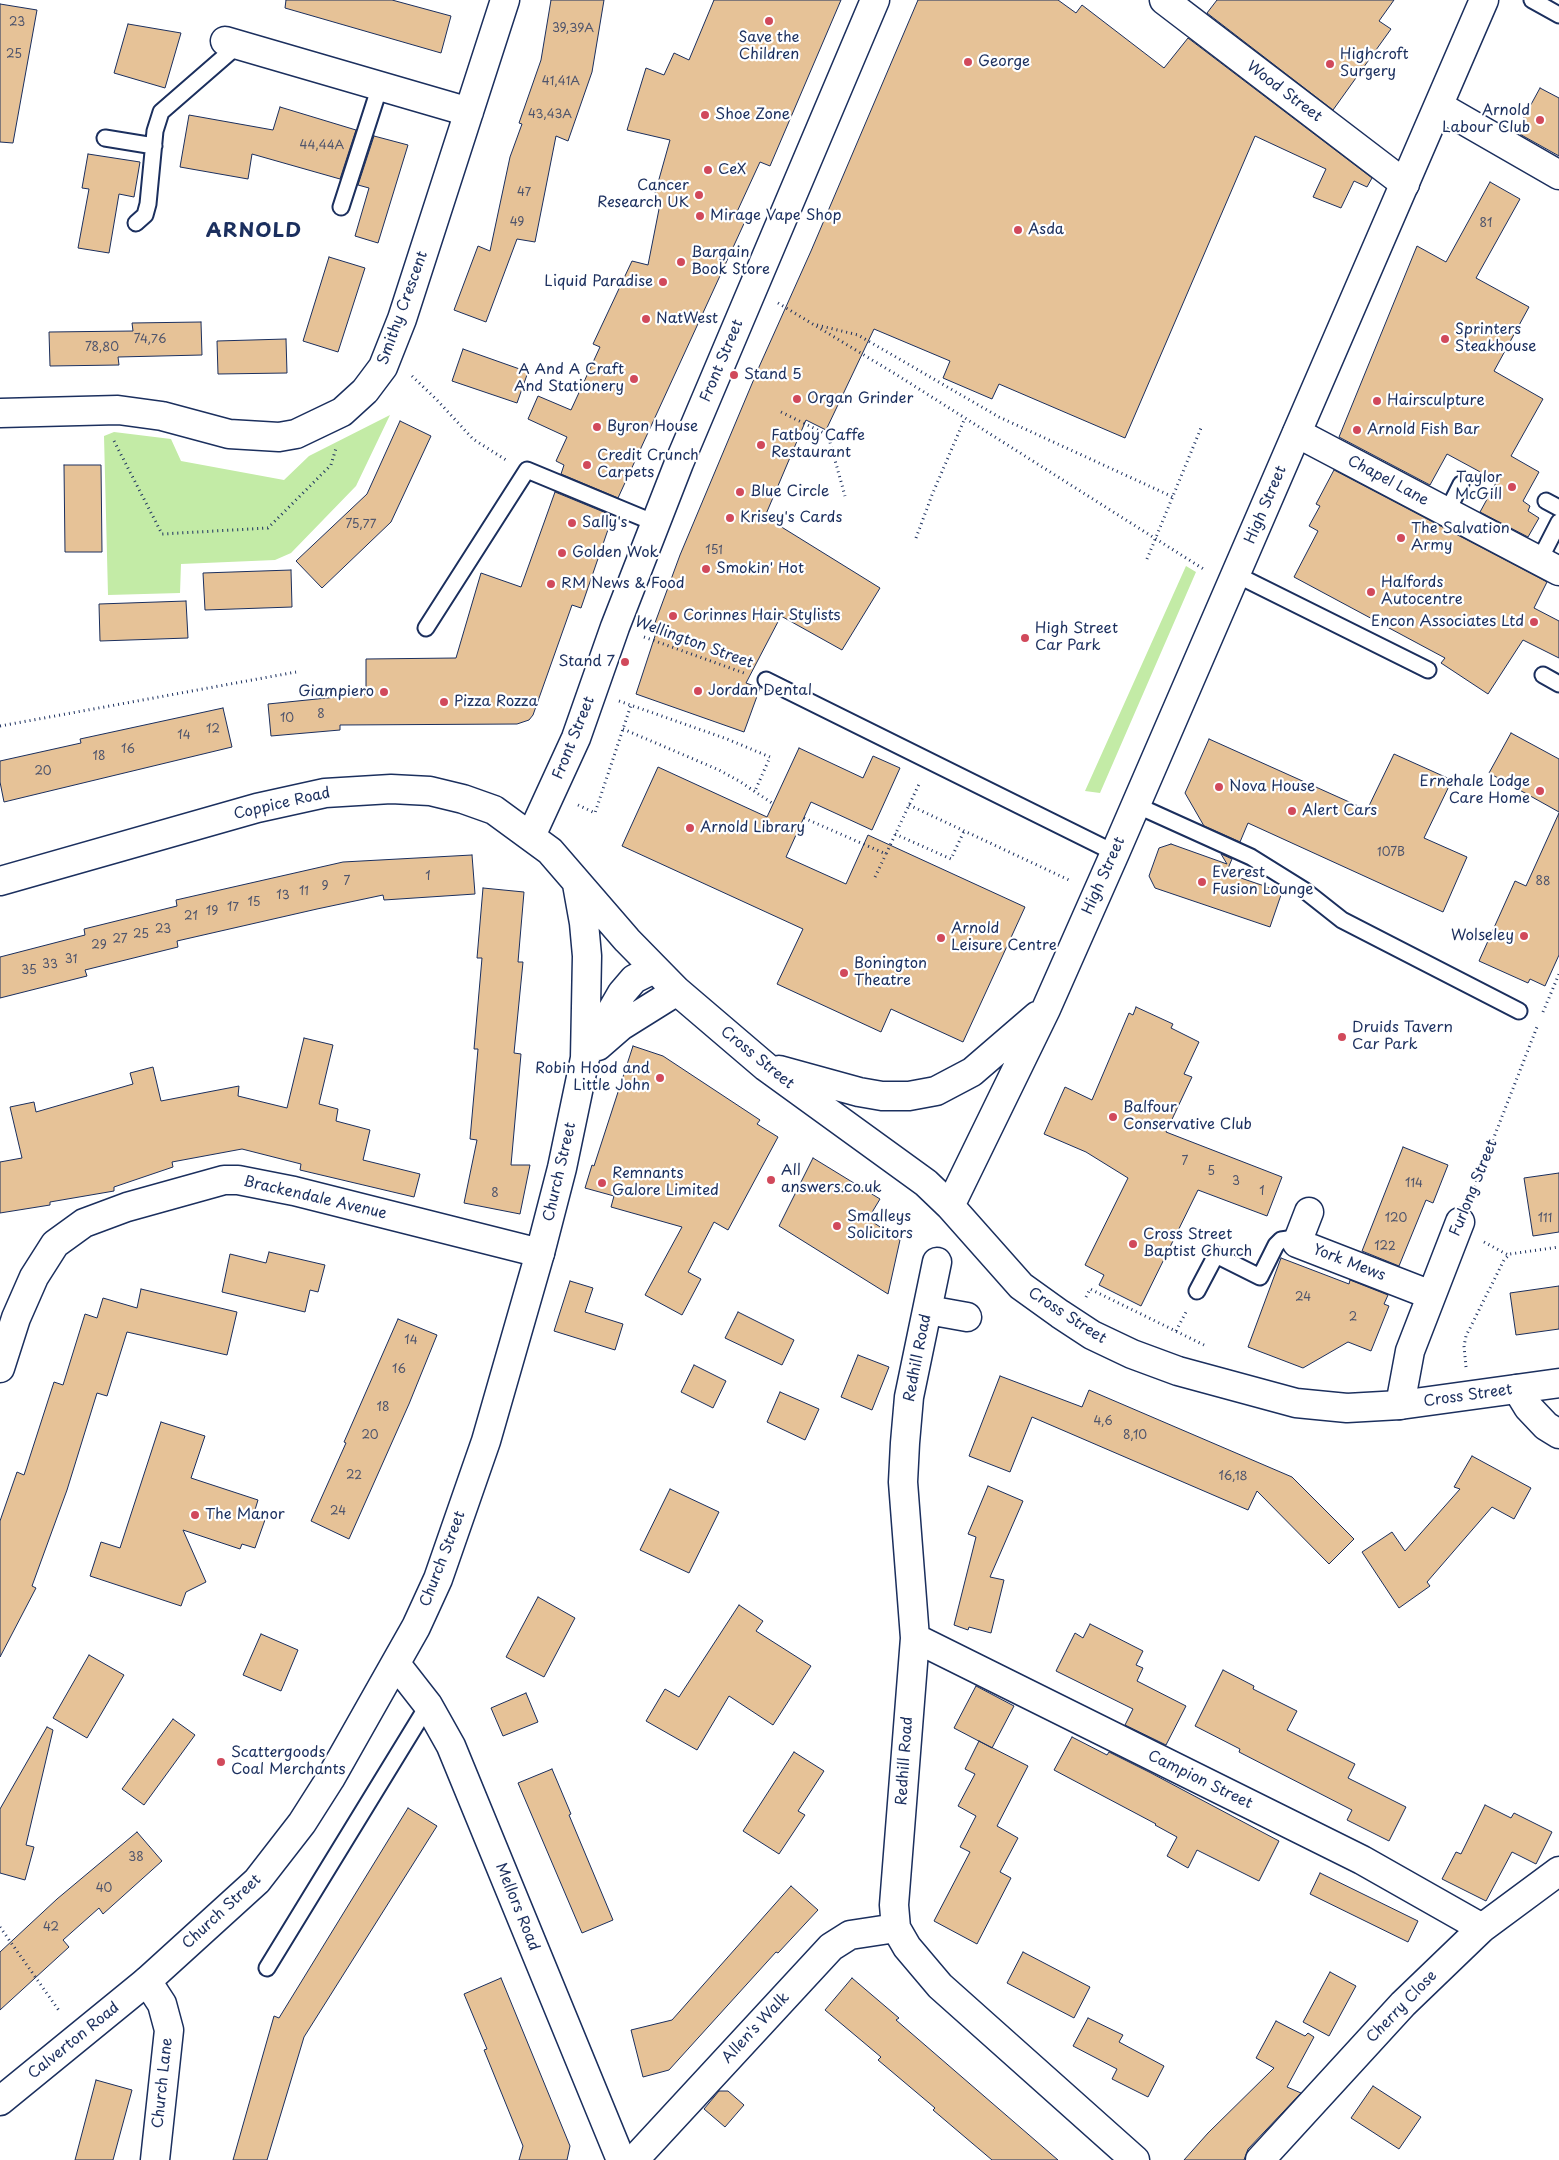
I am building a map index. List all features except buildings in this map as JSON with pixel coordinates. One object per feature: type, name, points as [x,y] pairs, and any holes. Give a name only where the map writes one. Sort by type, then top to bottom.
[{"type":"street","name":"Smithy Crescent","points":[[0,413],[118,410],[162,416],[229,434],[279,437],[296,434],[316,426],[348,407],[365,391],[383,367],[402,319],[504,0]]},
{"type":"street","name":"Front Street","points":[[531,836],[554,790],[593,692],[615,627],[655,523],[875,0]]},
{"type":"street","name":"Wood Street","points":[[1164,0],[1404,184]]},
{"type":"street","name":"High Street","points":[[950,1206],[1046,1009],[1234,580],[1484,0]]},
{"type":"street","points":[[231,43],[469,112]]},
{"type":"street","points":[[1439,106],[1559,175]]},
{"type":"street","name":"Chapel Lane","points":[[1297,433],[1549,566]]},
{"type":"street","name":"Coppice Road","points":[[0,881],[257,808],[325,793],[390,788],[430,791],[463,799],[494,810],[531,836],[550,852],[654,969]]},
{"type":"street","name":"Church Street","points":[[147,1981],[257,1880],[302,1823],[330,1779],[396,1664],[416,1627],[438,1579],[486,1441],[540,1252],[562,1168],[585,1058],[587,956],[577,882]]},
{"type":"street","name":"Church Street","points":[[585,1058],[622,993],[634,979],[654,969]]},
{"type":"street","name":"Cross Street","points":[[654,969],[766,1067],[926,1183],[950,1206],[1021,1286],[1074,1323],[1132,1354],[1178,1371],[1296,1403],[1346,1408],[1400,1405],[1559,1383]]},
{"type":"street","points":[[585,1058],[621,1026],[677,991]]},
{"type":"street","name":"High Street","points":[[766,1067],[859,1092],[882,1096],[909,1096],[936,1091],[972,1072],[1046,1009]]},
{"type":"street","name":"Brackendale Avenue","points":[[0,1368],[16,1318],[34,1277],[55,1244],[84,1223],[127,1207],[224,1180],[238,1180],[294,1192],[540,1252]]},
{"type":"street","name":"York Mews","points":[[1309,1212],[1297,1243],[1431,1295]]},
{"type":"street","name":"Furlong Street","points":[[1400,1405],[1410,1351],[1460,1222]]},
{"type":"street","name":"Redhill Road","points":[[937,1262],[909,1397],[903,1482],[915,1638],[894,1905],[896,1928],[907,1947],[940,1986],[1135,2160]]},
{"type":"street","points":[[928,1310],[967,1317]]},
{"type":"street","points":[[1516,1389],[1528,1407],[1546,1426],[1559,1434]]},
{"type":"street","name":"Campion Street","points":[[915,1638],[1362,1860],[1482,1928]]},
{"type":"street","name":"Mellors Road","points":[[396,1664],[428,1705],[450,1746],[621,2160]]},
{"type":"street","name":"Cherry Close","points":[[1260,2160],[1403,2004],[1482,1928],[1559,1871]]},
{"type":"street","name":"Allen's Walk","points":[[634,2160],[831,1947],[850,1935],[896,1928]]},
{"type":"street","name":"Calverton Road","points":[[0,2101],[147,1981]]},
{"type":"street","name":"Church Lane","points":[[147,1981],[162,2004],[169,2030],[155,2160]]},
{"type":"lane","points":[[1532,0],[1559,15]]},
{"type":"lane","points":[[136,223],[145,214],[148,204],[155,130],[161,112],[231,43]]},
{"type":"lane","points":[[341,206],[380,86]]},
{"type":"lane","points":[[105,138],[154,146]]},
{"type":"lane","points":[[426,628],[526,470],[655,523]]},
{"type":"lane","points":[[1447,512],[1462,484]]},
{"type":"lane","points":[[1549,566],[1559,522]]},
{"type":"lane","points":[[1234,580],[1428,670]]},
{"type":"lane","points":[[1542,675],[1559,684]]},
{"type":"lane","points":[[766,680],[1115,853]]},
{"type":"lane","points":[[1136,805],[1251,857],[1304,890],[1342,920],[1519,1011]]},
{"type":"lane","points":[[1197,1291],[1216,1255],[1260,1277],[1276,1245],[1281,1240],[1288,1239],[1297,1243]]},
{"type":"lane","points":[[266,1968],[428,1705]]},
{"type":"path","points":[[753,288],[965,418],[1155,540],[1234,580]]},
{"type":"path","points":[[813,324],[858,335],[1000,417],[1173,496]]},
{"type":"path","points":[[437,400],[473,439],[498,456]]},
{"type":"path","points":[[98,410],[162,534],[268,528],[331,465],[348,407]]},
{"type":"path","points":[[781,412],[828,436],[845,496]]},
{"type":"path","points":[[916,538],[932,494],[965,418]]},
{"type":"path","points":[[1147,559],[1201,428]]},
{"type":"path","name":"Wellington Street","points":[[615,627],[766,680]]},
{"type":"path","points":[[0,726],[296,672]]},
{"type":"path","points":[[593,692],[727,739],[770,757],[755,792]]},
{"type":"path","points":[[554,790],[584,809],[595,813],[631,705]]},
{"type":"path","points":[[623,729],[719,770],[772,803]]},
{"type":"path","points":[[875,877],[930,761]]},
{"type":"path","points":[[909,805],[1097,892]]},
{"type":"path","points":[[804,818],[886,854]]},
{"type":"path","points":[[895,834],[951,859],[964,831]]},
{"type":"path","points":[[1541,1017],[1559,974]]},
{"type":"path","name":"Furlong Street","points":[[1460,1222],[1538,1026]]},
{"type":"path","points":[[1468,1396],[1465,1341],[1504,1260],[1510,1254],[1559,1247]]},
{"type":"path","points":[[1074,1323],[1090,1289],[1210,1348]]},
{"type":"path","points":[[0,1927],[78,2037]]},
{"type":"green space","points":[[390,415],[356,486],[291,553],[275,560],[181,564],[180,593],[108,595],[104,436],[114,432],[171,439],[181,461],[284,480],[309,456]]},
{"type":"green space","points":[[1186,566],[1196,572],[1100,793],[1085,791]]},
{"type":"place","name":"Save the Children","points":[[769,21]]},
{"type":"place","name":"George","points":[[968,62]]},
{"type":"place","name":"Highcroft Surgery","points":[[1330,64]]},
{"type":"place","name":"Shoe Zone","points":[[705,115]]},
{"type":"place","name":"Arnold Labour Club","points":[[1540,120]]},
{"type":"place","name":"CeX","points":[[708,170]]},
{"type":"place","name":"Cancer Research UK","points":[[699,195]]},
{"type":"place","name":"Mirage Vape Shop","points":[[700,216]]},
{"type":"place","name":"Asda","points":[[1018,230]]},
{"type":"place","name":"Bargain Book Store","points":[[681,262]]},
{"type":"place","name":"Liquid Paradise","points":[[663,282]]},
{"type":"place","name":"NatWest","points":[[646,319]]},
{"type":"place","name":"Sprinters Steakhouse","points":[[1445,339]]},
{"type":"place","name":"Stand 5","points":[[734,375]]},
{"type":"place","name":"A And A Craft And Stationery","points":[[634,379]]},
{"type":"place","name":"Organ Grinder","points":[[797,399]]},
{"type":"place","name":"Hairsculpture","points":[[1377,401]]},
{"type":"place","name":"Byron House","points":[[597,427]]},
{"type":"place","name":"Arnold Fish Bar","points":[[1357,430]]},
{"type":"place","name":"Fatboy Caffe Restaurant","points":[[761,445]]},
{"type":"place","name":"Credit Crunch Carpets","points":[[587,465]]},
{"type":"place","name":"Taylor McGill","points":[[1512,487]]},
{"type":"place","name":"Blue Circle","points":[[740,492]]},
{"type":"place","name":"Krisey's Cards","points":[[730,518]]},
{"type":"place","name":"Sally's","points":[[572,523]]},
{"type":"place","name":"The Salvation Army","points":[[1401,538]]},
{"type":"place","name":"Golden Wok","points":[[562,553]]},
{"type":"place","name":"Smokin' Hot","points":[[706,569]]},
{"type":"place","name":"RM News & Food","points":[[551,584]]},
{"type":"place","name":"Halfords Autocentre","points":[[1371,592]]},
{"type":"place","name":"Corinnes Hair Stylists","points":[[673,616]]},
{"type":"place","name":"Encon Associates Ltd","points":[[1534,622]]},
{"type":"place","name":"High Street Car Park","points":[[1025,638]]},
{"type":"place","name":"Stand 7","points":[[625,662]]},
{"type":"place","name":"Jordan Dental","points":[[698,691]]},
{"type":"place","name":"Giampiero","points":[[384,692]]},
{"type":"place","name":"Pizza Rozza","points":[[444,702]]},
{"type":"place","name":"Nova House","points":[[1219,787]]},
{"type":"place","name":"Ernehale Lodge Care Home","points":[[1540,791]]},
{"type":"place","name":"Alert Cars","points":[[1292,811]]},
{"type":"place","name":"Arnold Library","points":[[690,828]]},
{"type":"place","name":"Everest Fusion Lounge","points":[[1202,882]]},
{"type":"place","name":"Wolseley","points":[[1524,936]]},
{"type":"place","name":"Arnold Leisure Centre","points":[[941,938]]},
{"type":"place","name":"Bonington Theatre","points":[[844,973]]},
{"type":"place","name":"Druids Tavern Car Park","points":[[1342,1037]]},
{"type":"place","name":"Robin Hood and Little John","points":[[660,1078]]},
{"type":"place","name":"Balfour Conservative Club","points":[[1113,1117]]},
{"type":"place","name":"All answers.co.uk","points":[[771,1180]]},
{"type":"place","name":"Remnants Galore Limited","points":[[602,1183]]},
{"type":"place","name":"Smalleys Solicitors","points":[[837,1226]]},
{"type":"place","name":"Cross Street Baptist Church","points":[[1133,1244]]},
{"type":"place","name":"The Manor","points":[[195,1515]]},
{"type":"place","name":"Scattergoods Coal Merchants","points":[[221,1762]]},
{"type":"district","name":"ARNOLD","points":[[254,231]]}]
